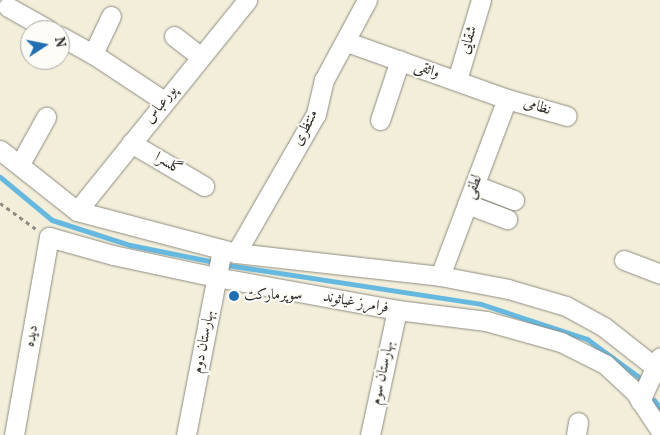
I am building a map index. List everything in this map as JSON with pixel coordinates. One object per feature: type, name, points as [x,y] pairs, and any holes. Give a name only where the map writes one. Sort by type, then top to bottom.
[{"type":"street","name":"منتظری","points":[[229,251],[316,114],[324,80],[347,42],[367,0]]},
{"type":"street","name":"شقایی","points":[[457,80],[480,0]]},
{"type":"street","name":"پورعباس","points":[[77,211],[244,1]]},
{"type":"street","points":[[7,9],[29,20]]},
{"type":"street","points":[[93,54],[111,16]]},
{"type":"street","points":[[174,36],[200,56]]},
{"type":"street","points":[[70,41],[93,54],[164,101]]},
{"type":"street","name":"واثقی","points":[[347,42],[507,98]]},
{"type":"street","points":[[380,120],[400,60]]},
{"type":"street","name":"نظامی","points":[[507,98],[567,116]]},
{"type":"street","name":"لطفی","points":[[440,276],[507,98]]},
{"type":"street","points":[[20,164],[46,117]]},
{"type":"street","name":"گلسرا","points":[[131,143],[204,186]]},
{"type":"street","points":[[0,150],[77,211],[229,251],[440,276],[508,289],[566,306],[604,327],[659,364],[640,401]]},
{"type":"street","points":[[475,185],[514,200]]},
{"type":"street","points":[[467,204],[507,219]]},
{"type":"street","name":"فرامرز غیاثوند","points":[[49,238],[216,277],[396,310],[486,321],[561,342],[605,364],[635,392],[660,430]]},
{"type":"street","name":"دیده","points":[[14,435],[49,238]]},
{"type":"street","name":"بهارستان دوم","points":[[186,435],[216,277],[229,251]]},
{"type":"street","points":[[624,260],[660,274]]},
{"type":"street","name":"بهارستان سوم","points":[[370,435],[396,310]]},
{"type":"path","points":[[0,203],[49,238]]},
{"type":"waterway","points":[[0,177],[52,220],[130,245],[209,261]]},
{"type":"waterway","points":[[227,265],[481,304],[587,339],[640,378]]},
{"type":"waterway","points":[[654,400],[660,408]]},
{"type":"place","name":"سوپرمارکت","points":[[234,296]]}]
